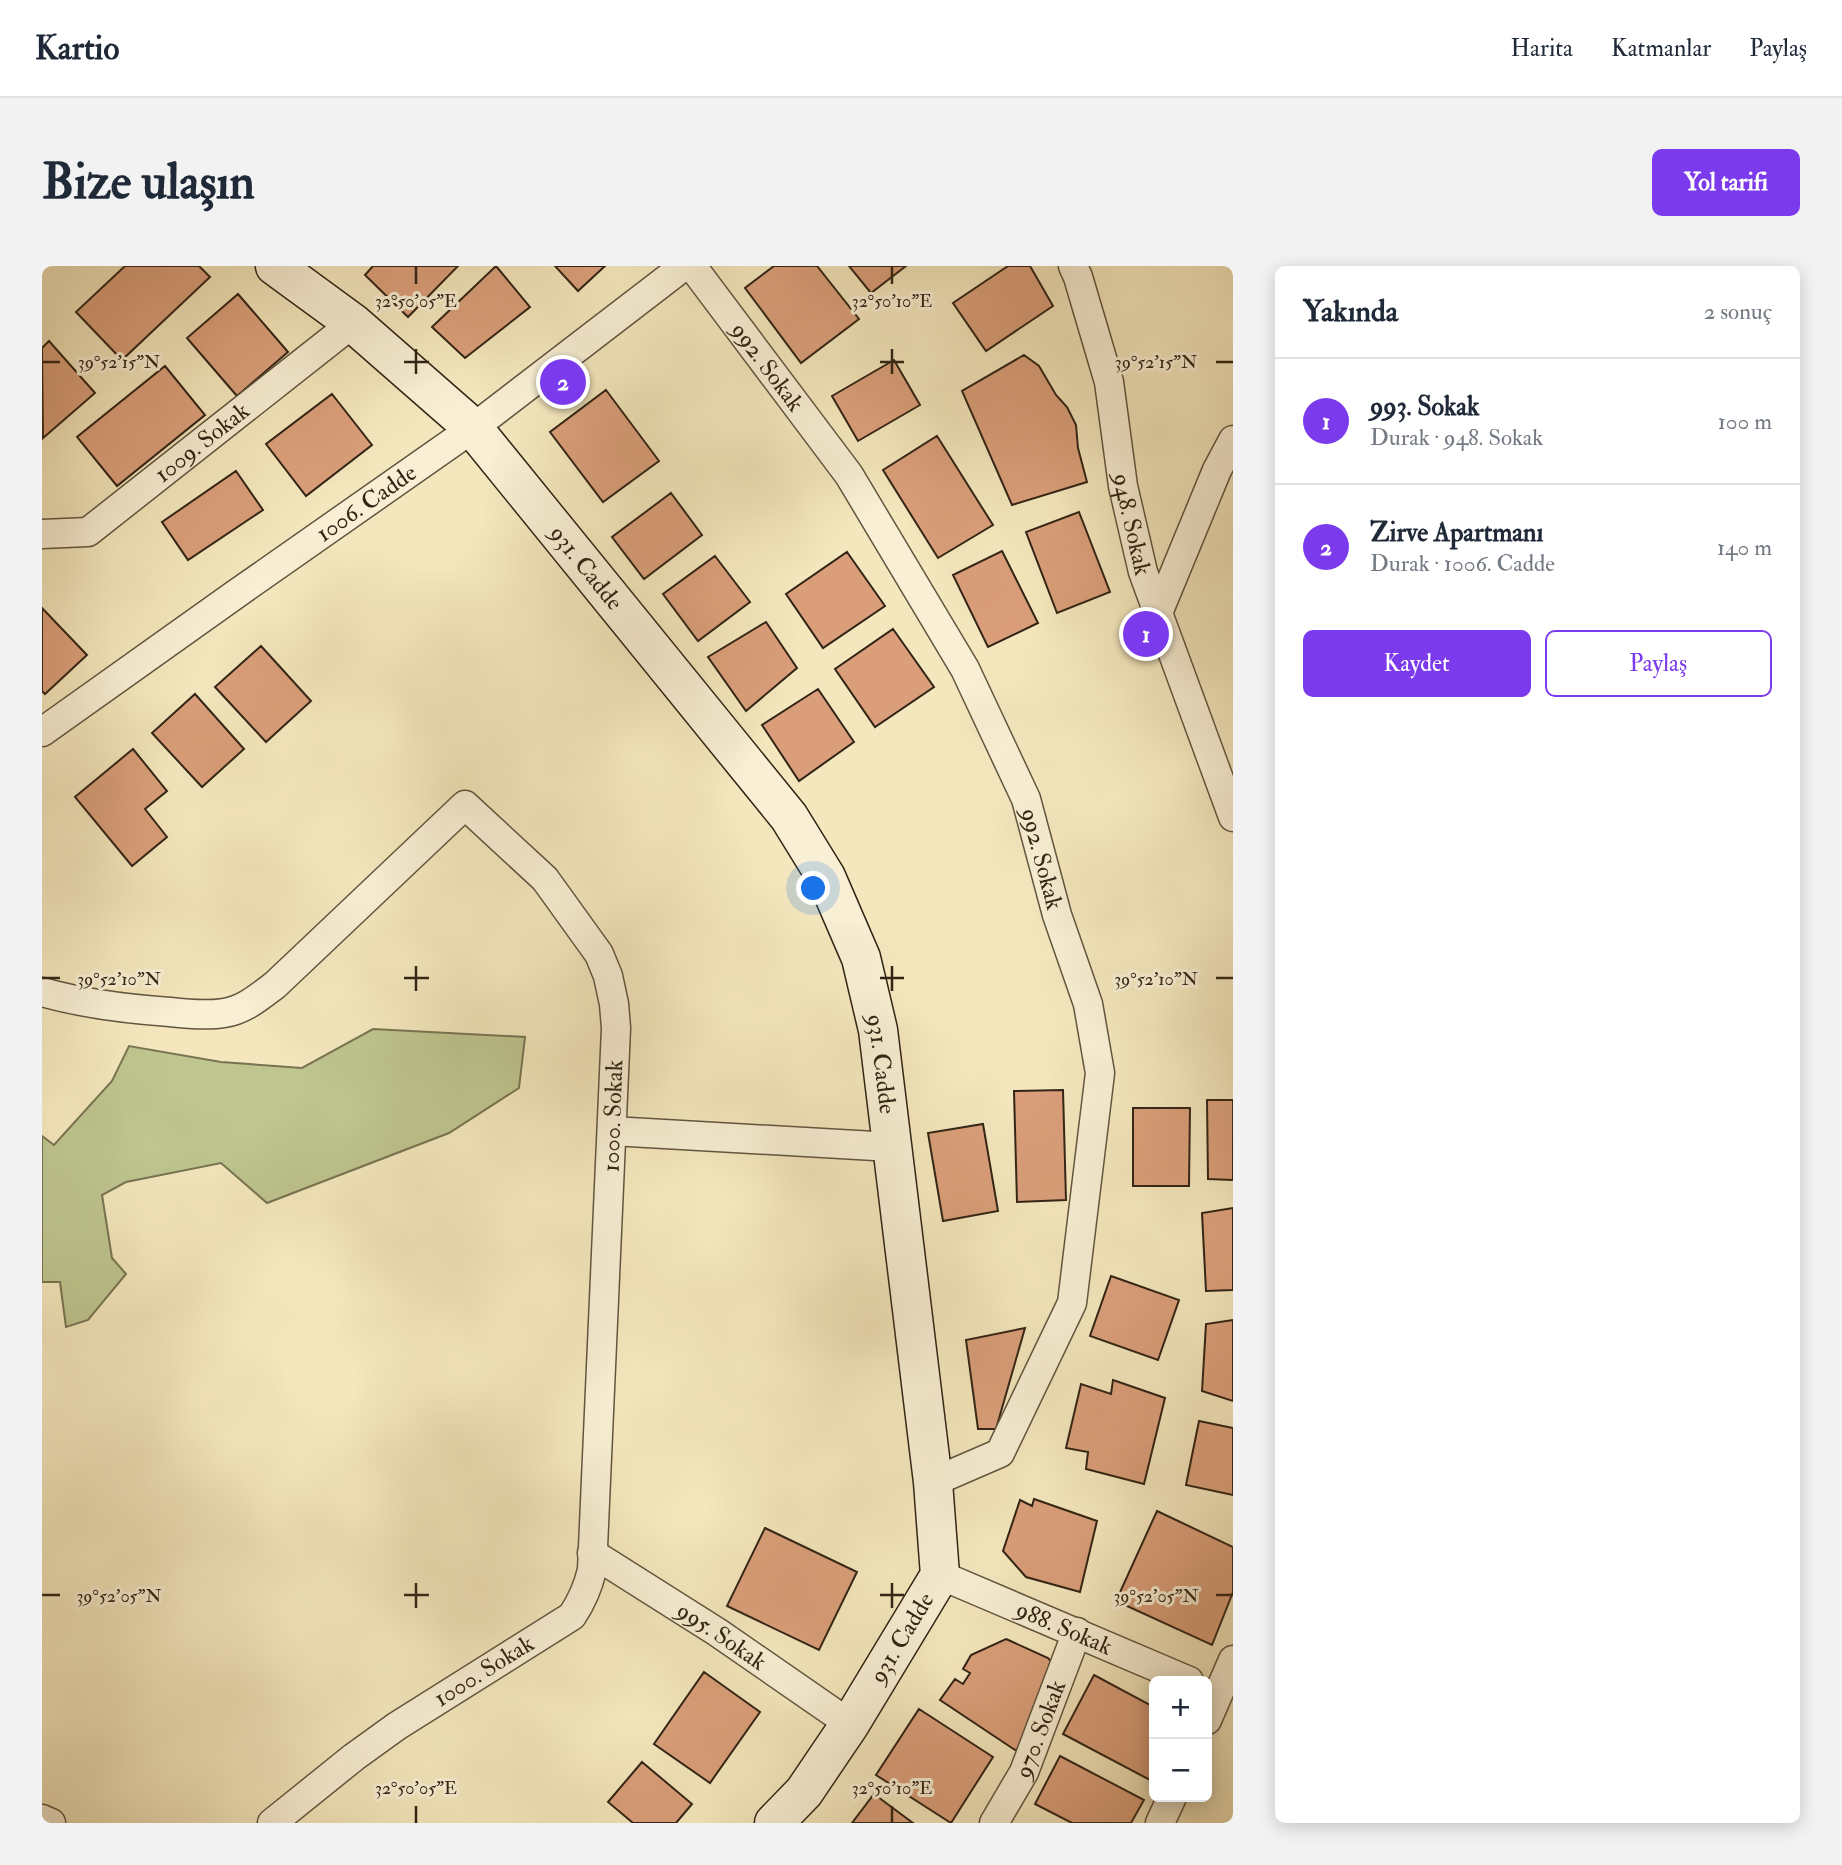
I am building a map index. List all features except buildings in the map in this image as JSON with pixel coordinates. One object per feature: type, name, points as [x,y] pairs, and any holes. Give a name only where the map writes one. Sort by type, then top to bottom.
[{"type":"main road","name":"931. Cadde","points":[[275,266],[353,323],[474,428],[789,817],[826,877],[861,958],[878,1030],[933,1482],[940,1575],[850,1724],[804,1792],[774,1823]]},
{"type":"street","name":"1006. Cadde","points":[[42,732],[474,428],[684,266]]},
{"type":"street","name":"992. Sokak","points":[[692,266],[849,475],[965,669],[1026,799],[1057,915],[1088,1004],[1100,1073],[1072,1303],[1000,1454],[933,1482]]},
{"type":"street","name":"948. Sokak","points":[[1073,266],[1110,382],[1123,486],[1143,572],[1233,817]]},
{"type":"street","name":"1009. Sokak","points":[[42,534],[88,532],[353,323]]},
{"type":"street","points":[[1158,613],[1225,473],[1233,440]]},
{"type":"street","name":"1000. Sokak","points":[[42,992],[132,1010],[194,1014],[225,1013],[251,1004],[275,985],[465,805],[545,879],[599,954],[608,976],[616,1028],[612,1131],[592,1570],[581,1604],[572,1616],[397,1726],[272,1823]]},
{"type":"street","points":[[612,1131],[892,1147]]},
{"type":"street","name":"995. Sokak","points":[[592,1553],[717,1633],[850,1724]]},
{"type":"street","name":"988. Sokak","points":[[940,1575],[1177,1676]]},
{"type":"street","name":"970. Sokak","points":[[994,1823],[1024,1772],[1077,1633]]},
{"type":"street","points":[[1219,1694],[1233,1660]]},
{"type":"street","points":[[1160,1823],[1170,1802]]},
{"type":"street","points":[[42,1819],[51,1823]]},
{"type":"green space","points":[[373,1029],[525,1037],[519,1088],[449,1133],[267,1203],[221,1163],[126,1182],[102,1195],[112,1258],[126,1274],[88,1320],[66,1327],[60,1282],[42,1282],[42,1136],[54,1145],[112,1081],[129,1046],[221,1062],[302,1068]]},
{"type":"place","name":"Zirve Apartmanı","points":[[563,382]]},
{"type":"place","name":"993. Sokak","points":[[1146,634]]}]
